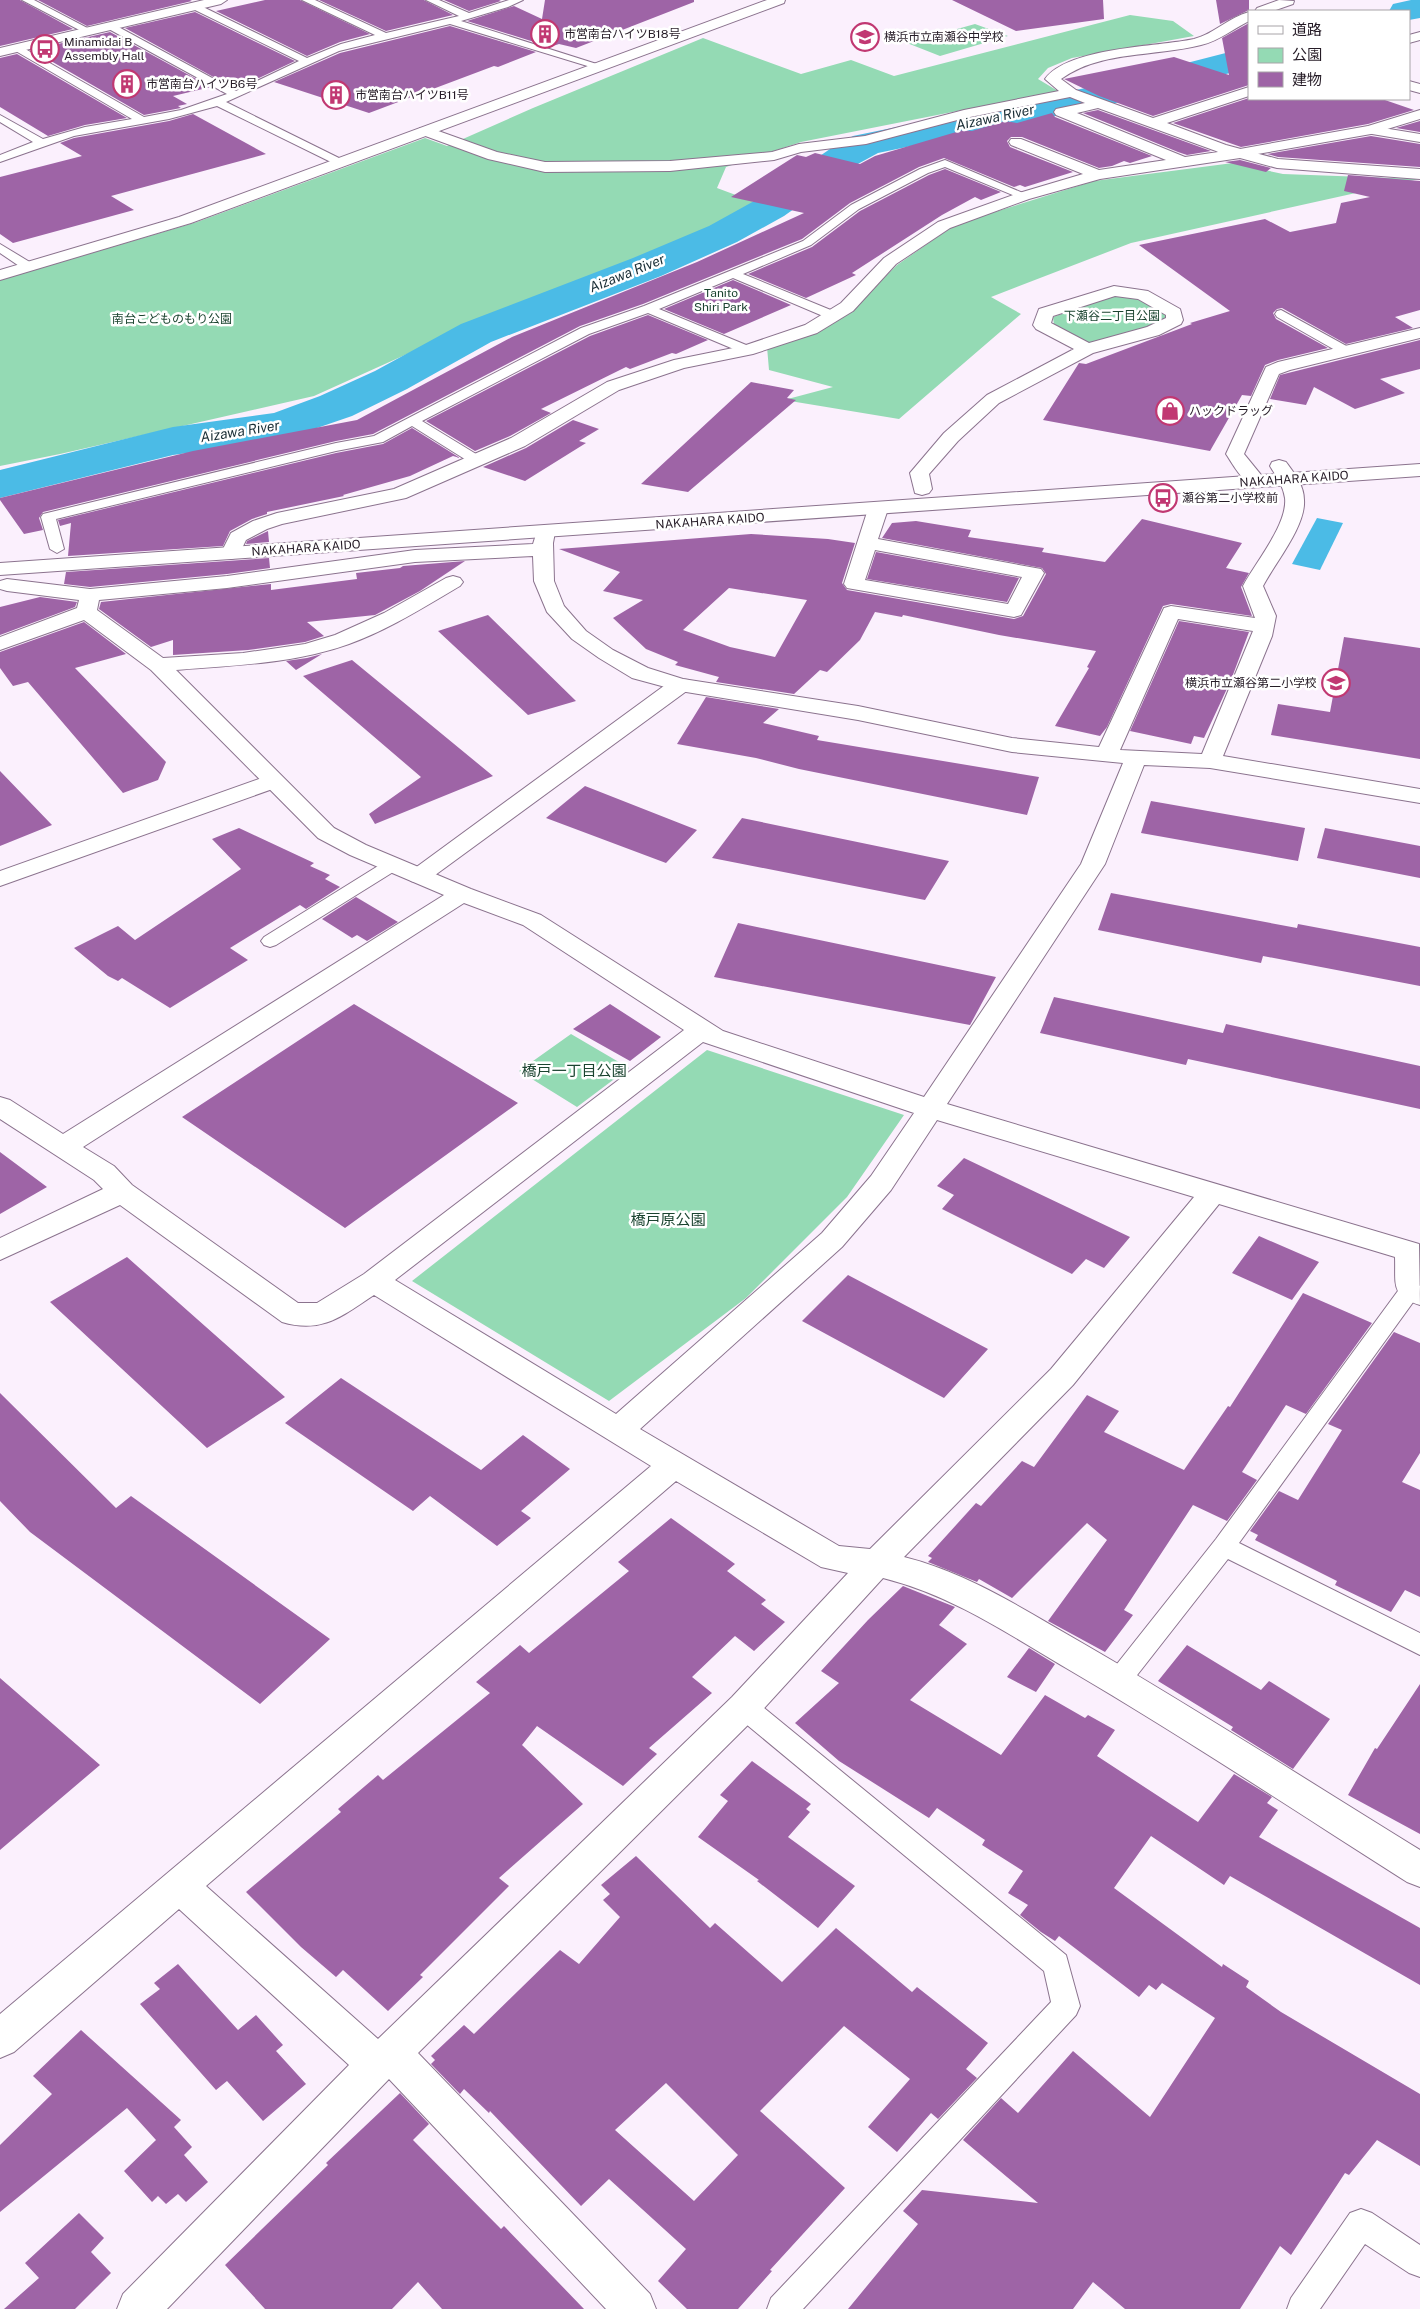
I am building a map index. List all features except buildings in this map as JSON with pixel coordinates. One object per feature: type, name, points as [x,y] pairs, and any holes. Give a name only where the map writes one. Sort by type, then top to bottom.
[{"type":"street","points":[[0,52],[221,0]]},
{"type":"street","points":[[0,276],[185,220],[779,0]]},
{"type":"street","points":[[1264,10],[1289,0]]},
{"type":"street","points":[[1248,17],[1199,42],[1086,60],[1061,70],[1052,79],[1075,94],[1240,153],[1276,163],[1420,174]]},
{"type":"street","points":[[1153,123],[1248,92]]},
{"type":"street","points":[[425,131],[493,156],[545,167],[670,166],[774,156],[799,148],[866,140],[964,114],[1075,94]]},
{"type":"street","points":[[1099,103],[1061,112],[1185,162]]},
{"type":"street","points":[[234,545],[260,525],[276,519],[399,494],[518,442],[613,386],[680,364],[747,350],[811,329],[847,307],[890,261],[944,225],[1024,196],[1098,175],[1371,130],[1420,114]]},
{"type":"street","points":[[1371,130],[1420,138]]},
{"type":"street","points":[[1016,142],[1098,175]]},
{"type":"street","points":[[922,489],[919,473],[951,437],[993,399],[1087,349],[1153,331],[1175,320],[1174,313],[1142,295],[1114,291],[1044,314],[1042,325],[1087,349]]},
{"type":"street","points":[[1251,475],[1235,454],[1272,371],[1284,366],[1420,332]]},
{"type":"street","name":"NAKAHARA KAIDO","points":[[3,573],[56,549],[545,540],[1284,472],[1420,455]]},
{"type":"street","name":"NAKAHARA KAIDO","points":[[1284,472],[1420,470]]},
{"type":"street","points":[[1210,761],[1264,626],[1266,616],[1253,586],[1294,515],[1295,500],[1284,472]]},
{"type":"street","name":"NAKAHARA KAIDO","points":[[3,573],[234,545],[922,489],[1251,475]]},
{"type":"street","points":[[868,543],[1034,573],[1014,611],[854,584],[878,510]]},
{"type":"street","points":[[0,644],[88,604],[236,581],[545,540],[544,580],[554,608],[579,635],[606,654],[640,672],[680,686],[858,713],[1012,745],[1136,758],[1210,761],[1420,796]]},
{"type":"street","points":[[3,573],[88,604],[159,664],[326,833],[392,865],[532,920],[700,1030],[714,1037],[932,1108],[1213,1192],[1415,1243],[1416,1292]]},
{"type":"street","points":[[159,664],[280,656],[326,645],[389,618],[453,582]]},
{"type":"street","points":[[1108,754],[1171,612],[1264,626]]},
{"type":"street","points":[[419,876],[680,686]]},
{"type":"street","points":[[618,1431],[832,1240],[881,1184],[1093,864],[1136,758]]},
{"type":"street","points":[[0,880],[273,781]]},
{"type":"street","points":[[64,1146],[462,894]]},
{"type":"street","points":[[0,1106],[104,1172],[122,1192],[292,1314],[322,1314],[374,1281],[700,1030]]},
{"type":"street","points":[[0,1250],[122,1192]]},
{"type":"street","points":[[138,2309],[384,2059],[744,1707],[877,1563],[1062,1377],[1213,1192]]},
{"type":"street","points":[[374,1281],[674,1465],[833,1558],[877,1563],[916,1573],[970,1595],[1118,1681],[1420,1870]]},
{"type":"street","points":[[0,2039],[674,1465]]},
{"type":"street","points":[[180,1886],[384,2059],[636,2309]]},
{"type":"lane","points":[[27,0],[88,31]]},
{"type":"lane","points":[[307,0],[384,36]]},
{"type":"lane","points":[[431,0],[467,16]]},
{"type":"lane","points":[[0,158],[40,142],[72,133],[182,113],[236,95],[258,86],[306,61],[346,46],[450,21],[518,0]]},
{"type":"lane","points":[[194,6],[306,61]]},
{"type":"lane","points":[[450,21],[598,66]]},
{"type":"lane","points":[[110,26],[236,95]]},
{"type":"lane","points":[[17,48],[141,120]]},
{"type":"lane","points":[[217,102],[341,163]]},
{"type":"lane","points":[[0,118],[40,142]]},
{"type":"lane","points":[[56,549],[48,517],[336,447],[378,439],[586,331],[648,309],[807,243],[855,207],[924,171],[945,163],[1024,196]]},
{"type":"lane","points":[[0,248],[28,267]]},
{"type":"lane","points":[[733,274],[834,316]]},
{"type":"lane","points":[[648,309],[747,350]]},
{"type":"lane","points":[[1281,314],[1346,351]]},
{"type":"lane","points":[[413,421],[476,460]]},
{"type":"lane","points":[[270,941],[392,865]]},
{"type":"lane","points":[[1118,1681],[1224,1546],[1416,1292]]},
{"type":"lane","points":[[1224,1546],[1420,1645]]},
{"type":"lane","points":[[744,1707],[1056,1964],[1066,2006],[782,2309]]},
{"type":"lane","points":[[1302,2309],[1361,2224],[1420,2262]]},
{"type":"green space","name":"南台こどものもり公園","points":[[1130,15],[1173,21],[1194,36],[1072,58],[1048,68],[1038,79],[1058,91],[801,142],[726,167],[717,188],[776,210],[590,290],[447,336],[314,396],[0,466],[0,280],[197,222],[425,138],[447,146],[533,108],[703,38],[801,74],[851,60],[894,76]]},
{"type":"green space","points":[[975,24],[1008,36],[940,56],[907,43]]},
{"type":"green space","points":[[1233,163],[1283,174],[1419,179],[1131,243],[991,297],[1021,314],[899,419],[784,400],[833,387],[769,370],[767,347],[824,329],[858,303],[897,265],[956,224],[1094,181]]},
{"type":"green space","name":"下瀬谷二丁目公園","points":[[1114,295],[1135,297],[1166,314],[1166,318],[1150,327],[1088,343],[1054,325],[1053,317]]},
{"type":"green space","name":"橋戸一丁目公園","points":[[571,1034],[629,1068],[577,1107],[519,1071]]},
{"type":"green space","name":"橋戸原公園","points":[[707,1050],[904,1115],[847,1197],[746,1298],[609,1401],[412,1281]]},
{"type":"water","points":[[1317,518],[1343,523],[1320,570],[1292,564]]},
{"type":"waterway","name":"Aizawa River","points":[[1410,10],[1420,8]]},
{"type":"waterway","name":"Aizawa River","points":[[0,484],[173,441],[282,426],[336,406],[391,380],[476,333],[647,267],[723,234],[770,208],[843,157],[866,144],[1108,94],[1248,57]]},
{"type":"place","name":"市営南台ハイツB18号","points":[[545,34]]},
{"type":"place","name":"横浜市立南瀬谷中学校","points":[[865,37]]},
{"type":"place","name":"Minamidai B Assembly Hall","points":[[45,49]]},
{"type":"place","name":"市営南台ハイツB6号","points":[[127,84]]},
{"type":"place","name":"市営南台ハイツB11号","points":[[336,95]]},
{"type":"place","name":"ハックドラッグ","points":[[1170,411]]},
{"type":"place","name":"瀬谷第二小学校前","points":[[1163,498]]},
{"type":"place","name":"横浜市立瀬谷第二小学校","points":[[1336,683]]},
{"type":"park label","name":"Tanito Shiri Park","points":[[721,300]]}]
